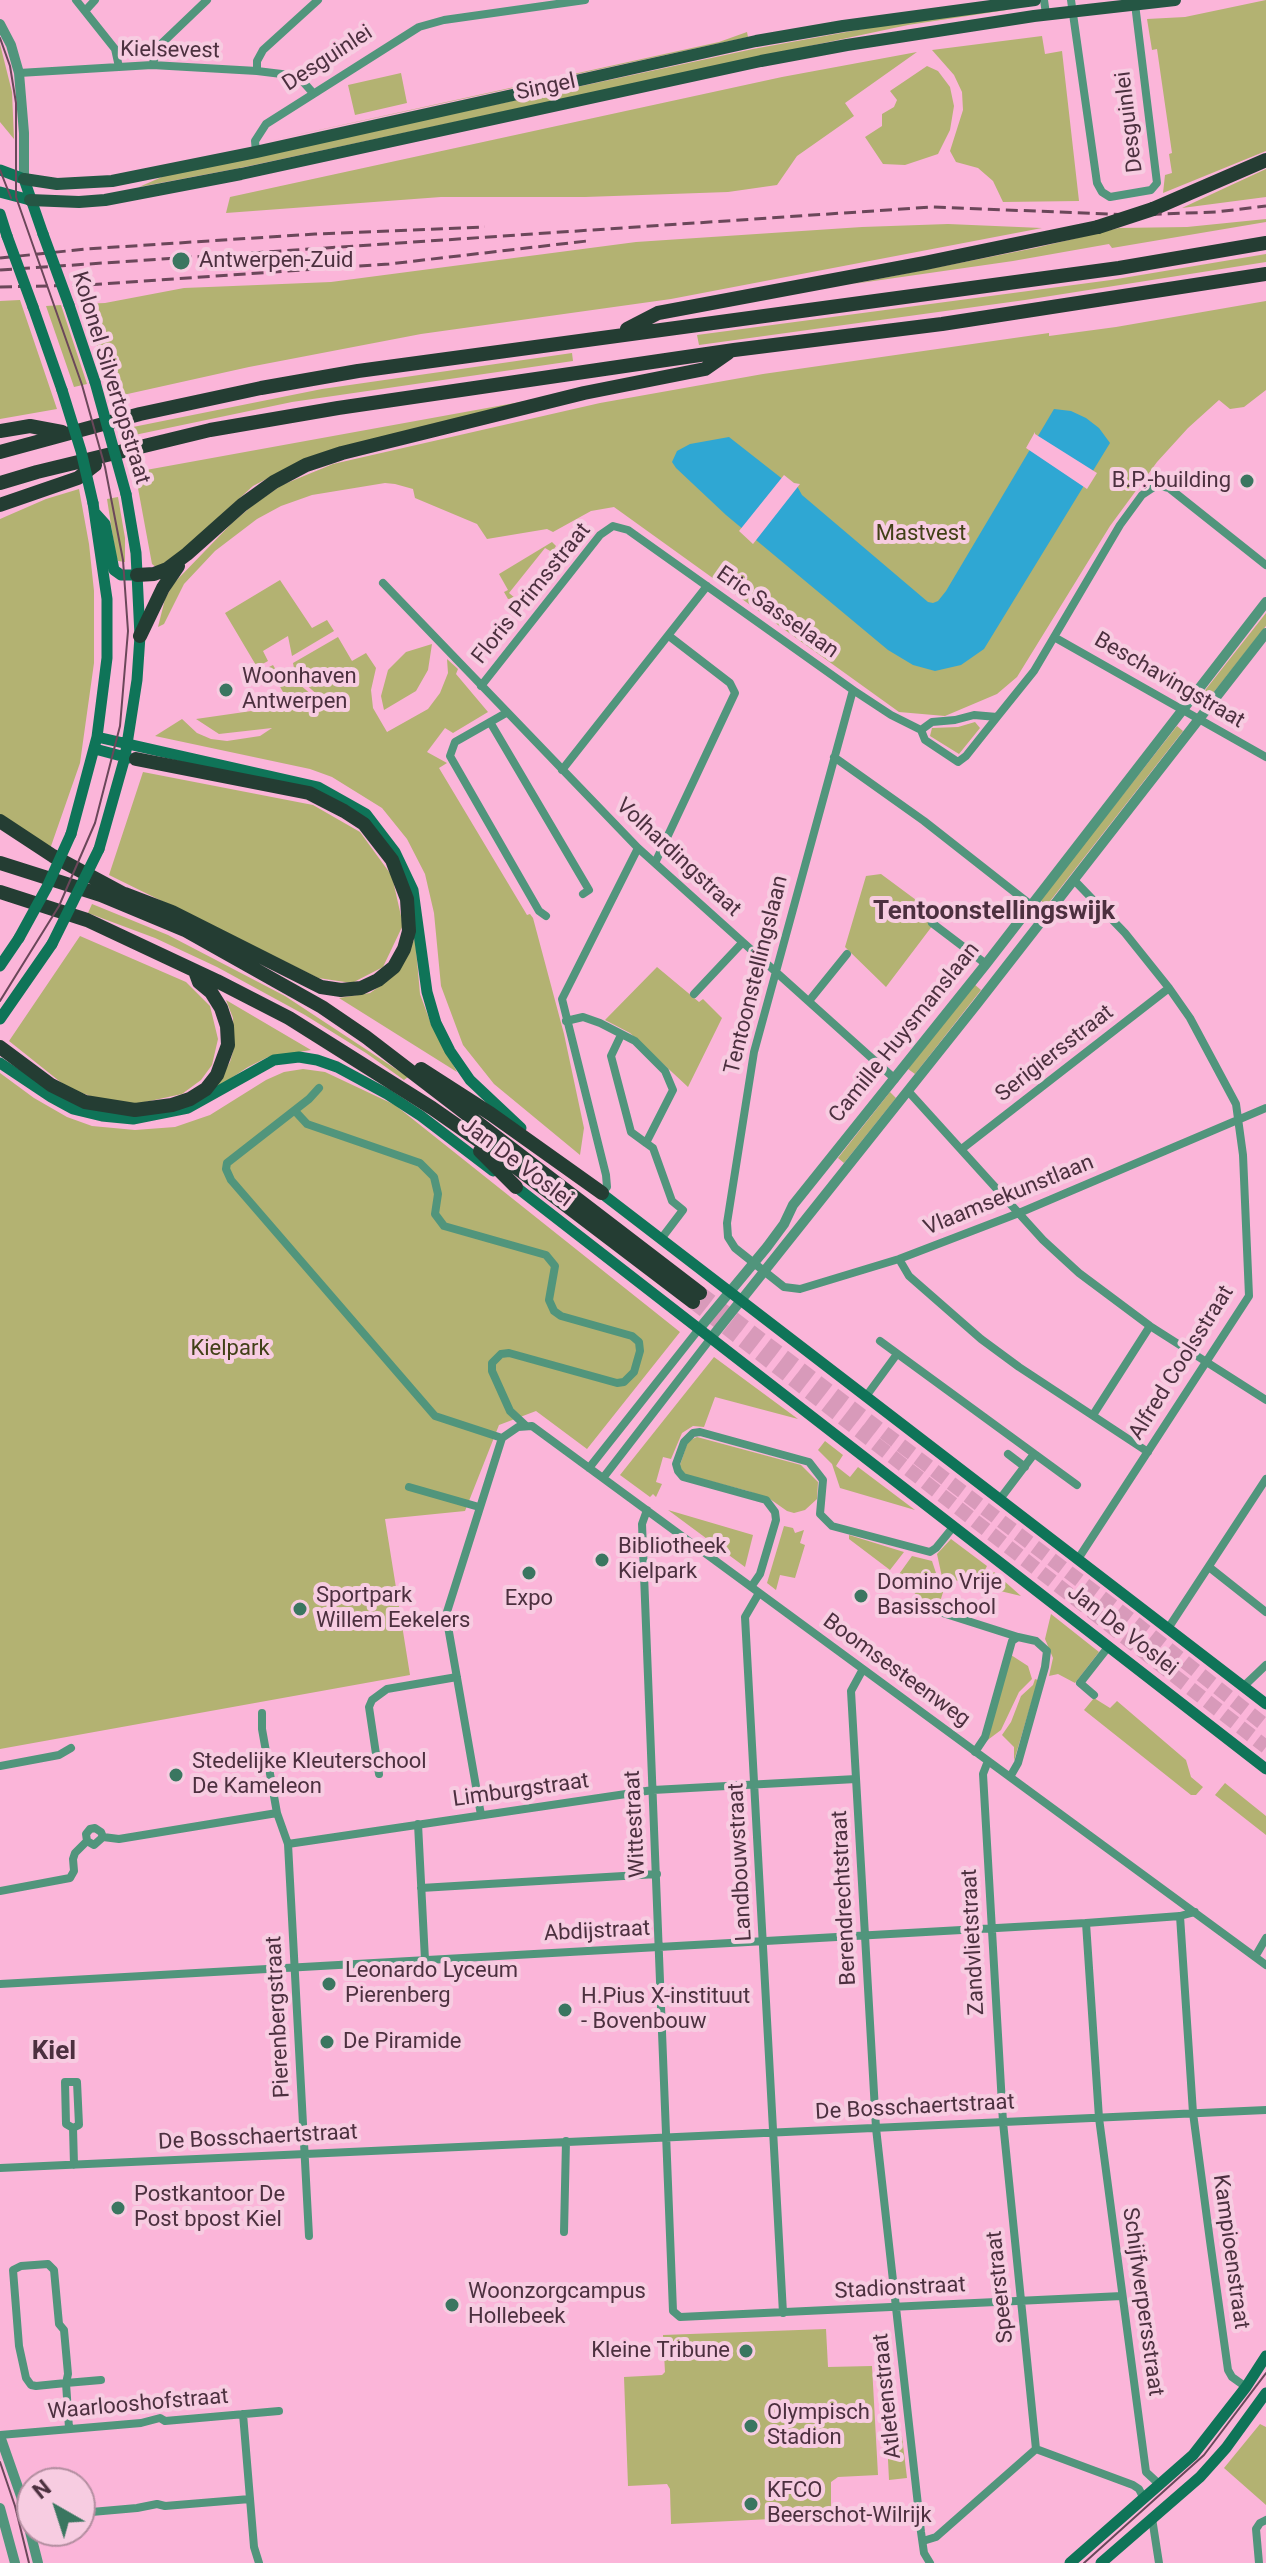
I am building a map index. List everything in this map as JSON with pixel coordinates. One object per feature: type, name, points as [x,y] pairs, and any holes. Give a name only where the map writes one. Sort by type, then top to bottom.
[{"type":"highway","points":[[614,335],[658,313],[939,261],[1098,227],[1153,209],[1266,160]]},
{"type":"highway","points":[[0,452],[67,433],[261,388],[614,335],[1090,272],[1266,243]]},
{"type":"highway","points":[[0,483],[210,430],[338,408],[734,350],[942,324],[1266,274]]},
{"type":"highway","points":[[137,575],[160,572],[187,554],[242,505],[274,482],[306,465],[342,453],[584,393],[705,369],[734,350]]},
{"type":"highway","points":[[0,431],[30,426],[67,433]]},
{"type":"highway","points":[[0,505],[78,478],[109,455]]},
{"type":"highway","points":[[140,636],[163,588],[187,554]]},
{"type":"highway","points":[[125,894],[172,912],[321,987],[341,990],[361,988],[394,967],[409,931],[407,899],[392,860],[364,824],[344,811],[309,793],[129,753]]},
{"type":"highway","points":[[0,821],[53,856],[322,1007],[491,1114],[602,1193]]},
{"type":"highway","points":[[0,863],[68,883],[185,930]]},
{"type":"highway","points":[[1,893],[87,920],[289,1018],[432,1108],[696,1297],[366,1037]]},
{"type":"highway","points":[[0,1047],[51,1085],[85,1102],[135,1110],[190,1099],[206,1089],[217,1075],[228,1045],[227,1026],[221,1008],[211,992],[199,982],[194,971]]},
{"type":"highway","points":[[432,1108],[516,1187]]},
{"type":"main road","name":"Singel","points":[[24,179],[57,184],[97,183],[256,152],[756,41],[1035,0]]},
{"type":"main road","points":[[1071,6],[1175,0]]},
{"type":"main road","name":"Singel","points":[[30,200],[105,200],[241,174],[761,61],[906,34],[1046,14],[1071,6]]},
{"type":"main road","points":[[0,170],[24,179]]},
{"type":"main road","name":"Kolonel Silvertopstraat","points":[[0,1019],[52,944],[99,849],[129,753],[140,636],[136,553],[126,494],[95,382],[24,179]]},
{"type":"main road","points":[[0,192],[30,200]]},
{"type":"main road","points":[[0,214],[62,390],[83,460],[94,508],[107,599],[107,658],[96,743],[71,834],[51,879],[0,966]]},
{"type":"main road","points":[[94,508],[105,524],[114,570],[121,575],[137,575]]},
{"type":"main road","name":"Jan De Voslei","points":[[96,743],[129,753],[318,787],[366,814],[395,852],[409,879],[418,917],[427,992],[436,1023],[470,1080],[493,1104],[549,1154],[1266,1704]]},
{"type":"main road","name":"Jan De Voslei","points":[[0,1063],[73,1109],[133,1119],[188,1108],[274,1060],[299,1057],[337,1067],[387,1094],[516,1187],[1266,1769]]},
{"type":"main road","points":[[1070,2563],[1202,2445],[1266,2356]]},
{"type":"main road","points":[[1101,2563],[1200,2477],[1266,2393]]},
{"type":"street","points":[[76,0],[115,49],[119,67]]},
{"type":"street","points":[[85,11],[95,0]]},
{"type":"street","points":[[152,65],[160,45],[207,0]]},
{"type":"street","points":[[257,71],[257,61],[263,50],[318,0]]},
{"type":"street","points":[[506,0],[507,11]]},
{"type":"street","name":"Desguinlei","points":[[256,152],[255,141],[266,124],[419,27],[585,0]]},
{"type":"street","points":[[1044,0],[1046,14]]},
{"type":"street","name":"Desguinlei","points":[[1071,6],[1097,183],[1102,192],[1110,197],[1151,190],[1157,183],[1135,4]]},
{"type":"street","points":[[0,24],[11,45],[19,73],[24,179]]},
{"type":"street","name":"Kielsevest","points":[[19,73],[152,65],[257,71],[298,76],[313,93]]},
{"type":"street","name":"Eric Sasselaan","points":[[613,526],[628,530],[853,690],[921,730],[925,740],[958,762],[1034,671],[1120,525],[1142,495],[1157,485],[1169,488],[1266,565]]},
{"type":"street","name":"Floris Primsstraat","points":[[481,686],[600,535],[613,526]]},
{"type":"street","name":"Volhardingstraat","points":[[383,583],[638,848],[895,1079]]},
{"type":"street","points":[[562,770],[707,586]]},
{"type":"street","name":"Camille Huysmanslaan","points":[[589,1468],[754,1263],[784,1224],[793,1205],[1032,906],[1266,602]]},
{"type":"street","name":"Camille Huysmanslaan","points":[[603,1478],[1266,633]]},
{"type":"street","points":[[655,863],[735,693],[730,683],[669,636]]},
{"type":"street","name":"Beschavingstraat","points":[[1054,637],[1266,757]]},
{"type":"street","name":"Tentoonstellingslaan","points":[[754,1263],[735,1248],[727,1231],[746,1092],[774,971],[853,690]]},
{"type":"street","points":[[506,713],[455,742],[450,756],[539,911],[546,916]]},
{"type":"street","points":[[921,730],[932,722],[974,715],[997,717]]},
{"type":"street","points":[[490,722],[589,890],[583,894]]},
{"type":"street","points":[[834,757],[924,821],[1045,916]]},
{"type":"street","points":[[602,1193],[607,1187],[606,1175],[562,1005],[563,995],[638,848]]},
{"type":"street","name":"Alfred Coolsstraat","points":[[1074,880],[1125,933],[1169,988],[1207,1047],[1236,1104],[1240,1119],[1249,1296],[1078,1559]]},
{"type":"street","points":[[932,923],[986,964]]},
{"type":"street","points":[[694,994],[742,943]]},
{"type":"street","points":[[809,1001],[847,954]]},
{"type":"street","name":"Serigiersstraat","points":[[963,1148],[1169,988]]},
{"type":"street","points":[[566,1021],[588,1018],[635,1041],[665,1071],[673,1090],[646,1143]]},
{"type":"street","points":[[621,1035],[611,1056],[631,1132],[653,1148],[672,1201],[683,1210],[661,1239]]},
{"type":"street","points":[[319,1088],[295,1111],[227,1163],[231,1180],[435,1416],[502,1438]]},
{"type":"street","points":[[908,1091],[1070,1266],[1113,1301],[1266,1400]]},
{"type":"street","name":"Vlaamsekunstlaan","points":[[764,1271],[784,1287],[795,1290],[899,1259],[1019,1213],[1266,1108]]},
{"type":"street","points":[[295,1111],[307,1124],[426,1167],[437,1185],[435,1214],[444,1226],[546,1255],[555,1266],[549,1300],[554,1311],[561,1316],[632,1336],[639,1342],[640,1351],[634,1372],[624,1382],[617,1383],[509,1353],[501,1354],[492,1363],[492,1371],[510,1411],[525,1425],[502,1438],[446,1615],[481,1815]]},
{"type":"street","points":[[899,1259],[909,1276],[981,1339],[1148,1452]]},
{"type":"street","points":[[754,1263],[764,1271]]},
{"type":"street","points":[[1093,1415],[1150,1326]]},
{"type":"street","points":[[880,1341],[1077,1485]]},
{"type":"street","points":[[867,1395],[897,1354]]},
{"type":"street","name":"Boomsesteenweg","points":[[525,1425],[532,1426],[1266,1965]]},
{"type":"street","points":[[751,1587],[760,1574],[773,1531],[775,1512],[766,1500],[683,1477],[676,1464],[684,1442],[693,1433],[700,1432],[809,1462],[823,1480],[820,1514],[832,1526],[930,1552],[954,1526]]},
{"type":"street","points":[[1008,1454],[1025,1467]]},
{"type":"street","points":[[1000,1499],[1034,1454]]},
{"type":"street","points":[[1169,1627],[1266,1479]]},
{"type":"street","points":[[409,1487],[479,1507]]},
{"type":"street","name":"Wittestraat","points":[[647,1510],[642,1524],[673,2311],[680,2317]]},
{"type":"street","points":[[1209,1567],[1266,1612]]},
{"type":"street","name":"Landbouwstraat","points":[[759,1593],[745,1617],[783,2313]]},
{"type":"street","points":[[927,1608],[1043,1645],[1047,1659],[1018,1763],[1010,1777]]},
{"type":"street","points":[[975,1752],[985,1737],[1010,1646],[1018,1637]]},
{"type":"street","points":[[1094,1695],[1080,1683],[1109,1646]]},
{"type":"street","points":[[1244,1686],[1266,1665]]},
{"type":"street","name":"Berendrechtstraat","points":[[863,1669],[851,1691],[876,2128]]},
{"type":"street","points":[[379,1774],[369,1707],[372,1700],[387,1689],[457,1677]]},
{"type":"street","name":"Pierenbergstraat","points":[[262,1713],[277,1813],[288,1844],[309,2236]]},
{"type":"street","points":[[0,1766],[59,1755],[71,1748]]},
{"type":"street","name":"Zandvlietstraat","points":[[988,1761],[983,1774],[1003,2122]]},
{"type":"street","name":"Limburgstraat","points":[[288,1844],[653,1790],[856,1779]]},
{"type":"street","points":[[87,1841],[94,1845],[103,1837],[119,1839],[277,1813]]},
{"type":"street","points":[[418,1824],[425,1960]]},
{"type":"street","points":[[87,1841],[86,1834],[92,1828],[99,1830],[103,1837]]},
{"type":"street","points":[[0,1891],[70,1878],[74,1871],[75,1853],[87,1841]]},
{"type":"street","points":[[421,1888],[657,1874]]},
{"type":"street","name":"Abdijstraat","points":[[0,1984],[1086,1923],[1180,1916],[1195,1912]]},
{"type":"street","name":"Kampioenstraat","points":[[1180,1916],[1193,2113],[1228,2370],[1246,2387]]},
{"type":"street","name":"Schijfwerpersstraat","points":[[1086,1923],[1099,2118],[1146,2472]]},
{"type":"street","points":[[1255,1957],[1266,1938]]},
{"type":"street","points":[[65,2082],[77,2082],[79,2125],[73,2128],[66,2124],[65,2082]]},
{"type":"street","name":"De Bosschaertstraat","points":[[0,2168],[1266,2110]]},
{"type":"street","name":"Speerstraat","points":[[1003,2122],[1036,2449]]},
{"type":"street","points":[[73,2128],[74,2165]]},
{"type":"street","name":"Atletenstraat","points":[[876,2128],[924,2553],[930,2563]]},
{"type":"street","points":[[564,2232],[566,2141]]},
{"type":"street","points":[[69,2428],[66,2383],[68,2374],[64,2330],[59,2324],[54,2270],[48,2264],[21,2266],[13,2270],[19,2346],[26,2378],[31,2385],[36,2386],[66,2383],[101,2380]]},
{"type":"street","name":"Stadionstraat","points":[[680,2317],[1122,2296]]},
{"type":"street","name":"Waarlooshofstraat","points":[[0,2436],[141,2423],[160,2418],[165,2421],[279,2411]]},
{"type":"street","points":[[243,2414],[254,2547],[259,2563]]},
{"type":"street","points":[[0,2436],[16,2480]]},
{"type":"street","points":[[923,2541],[936,2537],[1036,2449],[1133,2485],[1144,2499]]},
{"type":"street","points":[[1133,2485],[1146,2472],[1160,2485]]},
{"type":"street","points":[[96,2512],[157,2504],[165,2506],[250,2499]]},
{"type":"street","points":[[0,2508],[15,2563]]},
{"type":"street","points":[[1152,2518],[1159,2563]]},
{"type":"street","points":[[1259,2563],[1256,2529],[1266,2520]]},
{"type":"green space","points":[[1266,0],[1266,151],[1163,193],[1165,175],[1172,173],[1169,154],[1172,153],[1157,49],[1152,50],[1147,19],[1185,17]]},
{"type":"green space","points":[[1020,8],[908,25],[139,187],[164,176],[753,49],[896,23]]},
{"type":"green space","points":[[747,32],[748,37],[269,141],[719,42]]},
{"type":"green space","points":[[1042,36],[1045,54],[1062,51],[1079,201],[1003,202],[993,181],[978,168],[956,162],[950,151],[963,110],[962,92],[954,75],[932,50]]},
{"type":"green space","points":[[0,44],[12,92],[14,139],[0,122]]},
{"type":"green space","points":[[917,52],[845,103],[854,116],[797,156],[777,185],[728,192],[585,197],[441,197],[226,213],[230,197],[782,77]]},
{"type":"green space","points":[[927,66],[938,71],[950,87],[954,106],[950,130],[938,154],[905,165],[883,164],[865,137],[882,126],[882,114],[894,107],[897,100],[890,91]]},
{"type":"green space","points":[[401,73],[407,103],[355,115],[348,85]]},
{"type":"green space","points":[[1266,169],[1266,197],[1182,208],[1227,187]]},
{"type":"green space","points":[[1266,219],[1266,222],[1112,248],[1109,244],[853,284],[1119,228],[1187,227]]},
{"type":"green space","points":[[948,224],[1042,228],[671,299],[421,334],[114,397],[83,304],[105,303],[184,288],[331,282],[636,242]]},
{"type":"green space","points":[[1266,254],[1266,262],[1025,300],[699,345],[697,335],[1111,280]]},
{"type":"green space","points":[[20,300],[57,409],[0,419],[0,301]]},
{"type":"green space","name":"Mastvest","points":[[1266,301],[1266,390],[1244,407],[1230,409],[1219,400],[1188,428],[1157,462],[1110,526],[1017,677],[997,694],[945,716],[899,712],[614,507],[591,511],[553,532],[547,529],[487,539],[477,524],[415,498],[413,489],[395,484],[312,495],[257,519],[215,551],[184,584],[164,624],[158,627],[165,599],[174,583],[232,523],[282,485],[333,464],[600,403],[763,374],[1049,333],[1049,336],[1116,327]]},
{"type":"green space","points":[[61,305],[87,384],[74,387],[46,306]]},
{"type":"green space","points":[[572,353],[573,361],[292,402],[125,437],[123,429],[322,389]]},
{"type":"green space","points":[[531,400],[306,458],[253,486],[185,548],[157,568],[152,564],[135,472]]},
{"type":"green space","points":[[79,489],[94,591],[94,663],[80,763],[50,849],[0,814],[0,519]]},
{"type":"green space","points":[[118,497],[125,538],[125,562],[118,561],[116,557],[107,499]]},
{"type":"green space","points":[[552,542],[556,546],[552,552],[545,548],[509,593],[515,598],[508,599],[504,592],[508,590],[499,574]]},
{"type":"green space","points":[[280,580],[312,628],[327,620],[334,631],[292,656],[288,636],[263,651],[268,661],[257,667],[225,613]]},
{"type":"green space","points":[[1266,613],[1266,626],[1202,707],[1195,703]]},
{"type":"green space","points":[[338,637],[352,661],[366,653],[376,668],[371,690],[373,708],[387,732],[428,709],[440,693],[448,673],[447,659],[458,669],[456,674],[488,712],[453,733],[445,728],[427,752],[447,763],[439,768],[527,915],[533,918],[564,1034],[584,1128],[580,1155],[494,1084],[463,1045],[441,986],[434,913],[425,874],[407,839],[382,808],[332,777],[310,769],[155,736],[182,719],[197,733],[211,739],[227,741],[260,736],[272,728],[219,734],[196,719],[286,706],[288,701],[269,667],[273,665],[280,677],[286,673],[319,701],[322,699],[291,671],[293,663]]},
{"type":"green space","points":[[432,644],[428,670],[416,691],[384,710],[381,696],[388,670],[406,652]]},
{"type":"green space","points":[[975,722],[980,728],[959,754],[930,736],[932,728],[958,727]]},
{"type":"green space","points":[[1177,726],[1183,731],[1047,905],[1040,900]]},
{"type":"green space","points":[[143,772],[313,805],[360,832],[392,876],[403,925],[383,967],[352,983],[318,978],[109,875]]},
{"type":"green space","points":[[881,874],[939,917],[886,987],[845,947],[866,876]]},
{"type":"green space","points":[[92,904],[168,935],[285,996],[408,1077],[404,1080],[305,1015],[217,967],[155,938],[88,913]]},
{"type":"green space","points":[[80,936],[186,982],[210,1006],[218,1039],[212,1065],[201,1080],[182,1094],[136,1104],[104,1101],[68,1088],[9,1041]]},
{"type":"green space","points":[[415,938],[420,994],[431,1024],[457,1072],[339,998],[370,993],[390,979]]},
{"type":"green space","points":[[657,967],[699,1002],[703,999],[722,1018],[688,1087],[630,1033],[605,1020]]},
{"type":"green space","points":[[974,984],[981,990],[915,1074],[908,1069]]},
{"type":"green space","points":[[226,1000],[311,1050],[268,1057],[213,1090],[230,1062],[234,1048],[233,1018]]},
{"type":"green space","name":"Kielpark","points":[[303,1069],[325,1072],[395,1105],[680,1332],[587,1449],[536,1411],[499,1425],[465,1511],[385,1519],[410,1675],[0,1749],[0,1073],[67,1117],[92,1126],[135,1130],[175,1127],[210,1115],[266,1080],[284,1072]]},
{"type":"green space","points":[[890,1092],[896,1098],[844,1163],[838,1158]]},
{"type":"green space","points":[[714,1357],[798,1419],[715,1397],[704,1427],[693,1426],[682,1433],[671,1459],[663,1457],[656,1482],[662,1484],[656,1497],[653,1494],[650,1497],[620,1475]]},
{"type":"green space","points":[[697,1437],[801,1465],[818,1482],[817,1499],[805,1510],[794,1513],[748,1491],[683,1474],[679,1468],[688,1441]]},
{"type":"green space","points":[[825,1441],[843,1455],[836,1466],[850,1477],[858,1467],[915,1510],[840,1488],[832,1464],[818,1450]]},
{"type":"green space","points":[[668,1510],[753,1535],[745,1567]]},
{"type":"green space","points":[[784,1526],[793,1528],[795,1533],[804,1530],[800,1543],[805,1545],[795,1578],[780,1575],[776,1590],[767,1583]]},
{"type":"green space","points":[[849,1535],[904,1552],[890,1570],[849,1539]]},
{"type":"green space","points":[[951,1539],[987,1566],[985,1570],[991,1575],[994,1572],[1021,1596],[942,1577],[937,1554]]},
{"type":"green space","points":[[912,1556],[932,1561],[936,1573],[931,1582],[945,1586],[939,1605],[925,1601],[913,1592],[915,1588],[897,1577]]},
{"type":"green space","points":[[1051,1614],[1099,1652],[1075,1683],[1058,1674],[1049,1676],[1053,1658],[1045,1639]]},
{"type":"green space","points":[[1011,1655],[1028,1666],[1032,1679],[1019,1692],[1001,1730],[985,1742]]},
{"type":"green space","points":[[1035,1679],[1038,1680],[1014,1761],[1014,1747],[1002,1735],[1021,1696]]},
{"type":"green space","points":[[1094,1698],[1110,1708],[1117,1701],[1186,1760],[1191,1777],[1203,1787],[1196,1795],[1191,1795],[1084,1710]]},
{"type":"green space","points":[[1225,1783],[1266,1816],[1266,1835],[1215,1795]]},
{"type":"green space","name":"Olympisch Stadion","points":[[826,2329],[828,2367],[872,2366],[878,2475],[838,2477],[831,2482],[831,2516],[671,2524],[670,2489],[667,2484],[628,2486],[624,2377],[662,2375],[665,2372],[663,2335]]},
{"type":"green space","points":[[1260,2424],[1266,2427],[1266,2505],[1224,2468]]},
{"type":"green space","points":[[902,2436],[907,2478],[889,2480],[887,2440]]},
{"type":"water","points":[[1054,409],[1071,411],[1086,418],[1099,428],[1110,443],[984,649],[961,665],[935,671],[913,665],[888,650],[726,515],[672,462],[677,451],[690,444],[729,437],[794,488],[797,486],[802,495],[928,602],[933,603],[946,591]]},
{"type":"pier","points":[[1035,432],[1097,473],[1087,489],[1026,448]]},
{"type":"pier","points":[[784,475],[800,484],[753,544],[739,531]]},
{"type":"tunnel","points":[[700,1293],[1133,1621],[1266,1726]]},
{"type":"tunnel","points":[[693,1302],[1266,1747]]},
{"type":"tram line","points":[[0,38],[10,66],[16,103],[16,197],[82,385],[105,467],[123,560],[128,631],[120,726],[95,823],[59,906],[0,1001]]},
{"type":"tram line","points":[[0,170],[11,198]]},
{"type":"tram line","points":[[1084,2563],[1204,2455],[1266,2373]]},
{"type":"tram line","points":[[0,2462],[29,2563]]},
{"type":"railway","points":[[0,270],[932,207],[1135,215],[1216,212],[1266,206]]},
{"type":"railway","points":[[0,258],[86,249],[315,234],[485,227]]},
{"type":"railway","points":[[0,287],[87,285],[389,264],[587,241]]},
{"type":"place","name":"Antwerpen-Zuid","points":[[181,261]]},
{"type":"place","name":"B.P.-building","points":[[1247,481]]},
{"type":"place","name":"Woonhaven Antwerpen","points":[[226,690]]},
{"type":"place","name":"Bibliotheek Kielpark","points":[[602,1560]]},
{"type":"place","name":"Expo","points":[[529,1573]]},
{"type":"place","name":"Domino Vrije Basisschool","points":[[861,1596]]},
{"type":"place","name":"Sportpark Willem Eekelers","points":[[300,1609]]},
{"type":"place","name":"Stedelijke Kleuterschool De Kameleon","points":[[176,1775]]},
{"type":"place","name":"Leonardo Lyceum Pierenberg","points":[[329,1984]]},
{"type":"place","name":"H.Pius X-instituut - Bovenbouw","points":[[565,2010]]},
{"type":"place","name":"De Piramide","points":[[327,2042]]},
{"type":"place","name":"Postkantoor De Post bpost Kiel","points":[[118,2208]]},
{"type":"place","name":"Woonzorgcampus Hollebeek","points":[[452,2305]]},
{"type":"place","name":"Kleine Tribune","points":[[746,2351]]},
{"type":"place","name":"Olympisch Stadion","points":[[751,2426]]},
{"type":"place","name":"KFCO Beerschot-Wilrijk","points":[[751,2504]]},
{"type":"district","name":"Tentoonstellingswijk","points":[[994,912]]},
{"type":"district","name":"Kiel","points":[[54,2052]]}]
